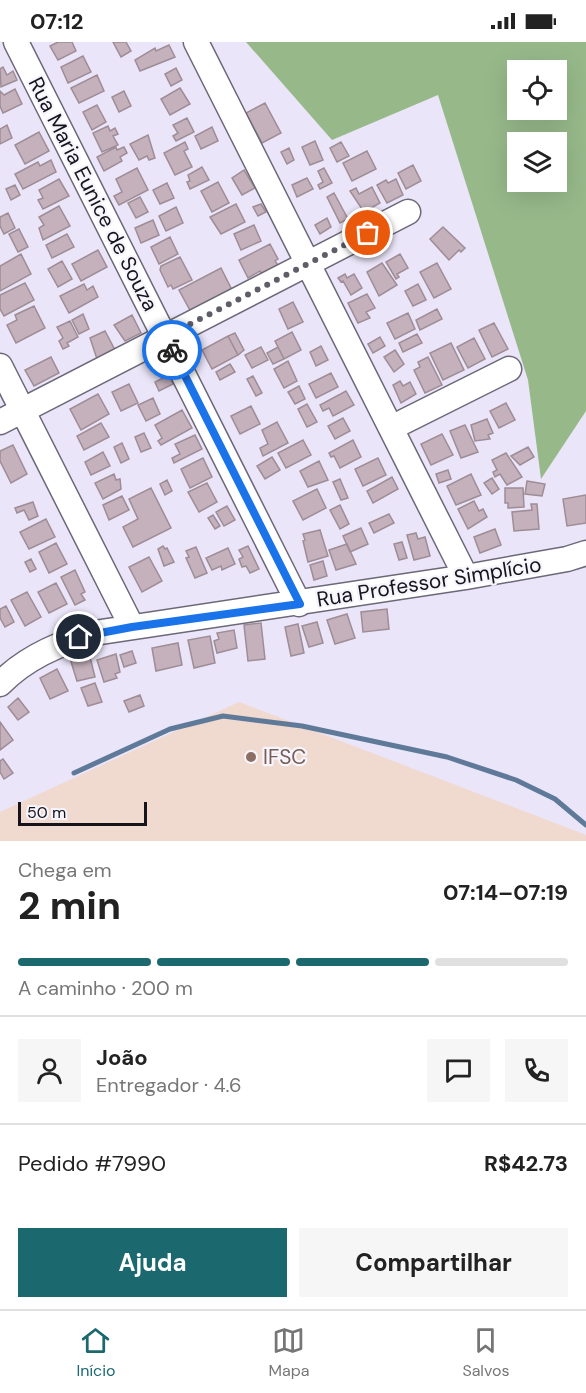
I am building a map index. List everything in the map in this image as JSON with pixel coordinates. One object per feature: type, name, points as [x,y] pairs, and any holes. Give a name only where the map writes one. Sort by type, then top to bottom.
[{"type":"street","name":"Rua Maria Eunice de Souza","points":[[16,42],[300,604]]},
{"type":"street","points":[[196,42],[466,577]]},
{"type":"street","points":[[0,422],[408,212]]},
{"type":"street","points":[[0,366],[132,627]]},
{"type":"street","points":[[391,428],[509,369]]},
{"type":"street","name":"Rua Professor Simplício","points":[[0,684],[25,663],[79,637],[466,577],[567,559],[586,553]]},
{"type":"shaded area","name":"IFSC","points":[[239,702],[586,835],[586,841],[0,841],[0,812]]},
{"type":"green space","points":[[246,42],[586,42],[586,411],[541,479],[528,380],[438,95],[332,140]]},
{"type":"building","points":[[58,42],[72,42],[76,51],[58,60],[50,46]]},
{"type":"building","points":[[113,42],[126,42],[131,51],[121,57]]},
{"type":"building","points":[[169,45],[175,57],[140,71],[135,60],[155,48],[156,51]]},
{"type":"building","points":[[83,56],[91,72],[68,83],[61,67]]},
{"type":"building","points":[[3,67],[7,75],[13,71],[17,80],[1,87],[0,69]]},
{"type":"building","points":[[176,68],[182,80],[171,86],[165,74]]},
{"type":"building","points":[[97,75],[104,91],[79,103],[71,88]]},
{"type":"building","points":[[180,88],[190,104],[170,115],[161,99]]},
{"type":"building","points":[[15,89],[22,104],[3,113],[0,106],[0,91],[4,95]]},
{"type":"building","points":[[124,91],[131,106],[119,112],[112,97]]},
{"type":"building","points":[[265,103],[281,133],[262,143],[246,113]]},
{"type":"building","points":[[97,105],[106,122],[92,130],[83,112]]},
{"type":"building","points":[[187,118],[194,132],[176,141],[173,136],[178,133],[173,125]]},
{"type":"building","points":[[7,125],[12,138],[0,144],[0,129]]},
{"type":"building","points":[[108,126],[110,131],[115,128],[118,134],[113,136],[118,145],[102,152],[93,133]]},
{"type":"building","points":[[212,127],[218,141],[201,149],[195,136]]},
{"type":"building","points":[[39,132],[49,151],[25,164],[15,145]]},
{"type":"building","points":[[148,135],[155,158],[149,160],[147,156],[139,160],[130,144]]},
{"type":"building","points":[[315,141],[323,160],[310,165],[302,147]]},
{"type":"building","points":[[185,142],[188,149],[184,151],[192,167],[175,175],[164,153]]},
{"type":"building","points":[[341,142],[349,156],[337,162],[330,148]]},
{"type":"building","points":[[116,147],[117,150],[124,147],[127,153],[120,157],[122,161],[104,171],[97,157]]},
{"type":"building","points":[[289,148],[294,160],[287,164],[281,152]]},
{"type":"building","points":[[367,151],[376,169],[352,181],[343,163]]},
{"type":"building","points":[[51,160],[56,172],[23,189],[15,174],[38,162],[40,166]]},
{"type":"building","points":[[413,165],[421,181],[406,189],[398,173]]},
{"type":"building","points":[[202,167],[209,180],[190,189],[187,182],[190,181],[188,175]]},
{"type":"building","points":[[137,168],[148,190],[119,205],[114,196],[122,192],[116,179]]},
{"type":"building","points":[[324,168],[332,183],[320,189],[318,185],[323,182],[318,171]]},
{"type":"building","points":[[244,170],[255,188],[242,195],[232,178]]},
{"type":"building","points":[[307,178],[313,189],[297,197],[292,185]]},
{"type":"building","points":[[59,179],[69,196],[43,209],[38,200],[43,198],[39,190]]},
{"type":"building","points":[[396,179],[403,195],[387,203],[377,185],[386,180],[388,183]]},
{"type":"building","points":[[218,182],[229,203],[212,212],[201,191]]},
{"type":"building","points":[[167,183],[174,198],[160,204],[153,190]]},
{"type":"building","points":[[15,185],[20,195],[11,200],[6,189]]},
{"type":"building","points":[[372,187],[380,203],[364,212],[350,191],[356,188],[359,194]]},
{"type":"building","points":[[334,193],[348,219],[340,223],[327,197]]},
{"type":"building","points":[[140,197],[148,212],[136,218],[128,203]]},
{"type":"building","points":[[236,204],[245,222],[221,234],[210,217]]},
{"type":"building","points":[[261,204],[266,212],[258,216],[253,207]]},
{"type":"building","points":[[59,206],[70,226],[43,240],[39,228],[44,225],[39,217]]},
{"type":"building","points":[[176,207],[183,223],[166,231],[159,216]]},
{"type":"building","points":[[8,213],[15,228],[4,234],[0,226],[0,217]]},
{"type":"building","points":[[327,218],[331,227],[320,234],[315,225]]},
{"type":"building","points":[[153,220],[159,235],[141,243],[135,228]]},
{"type":"building","points":[[254,225],[261,241],[241,250],[234,234]]},
{"type":"building","points":[[443,227],[465,248],[461,252],[459,250],[449,260],[430,239]]},
{"type":"building","points":[[19,229],[28,247],[18,252],[9,234]]},
{"type":"building","points":[[67,234],[74,247],[52,258],[46,245]]},
{"type":"building","points":[[170,237],[178,254],[159,264],[151,247]]},
{"type":"building","points":[[270,244],[278,259],[275,261],[278,265],[262,274],[260,271],[248,278],[239,260]]},
{"type":"building","points":[[98,250],[107,267],[81,281],[72,264]]},
{"type":"building","points":[[21,254],[31,274],[0,291],[0,266]]},
{"type":"building","points":[[400,254],[408,268],[397,274],[399,277],[396,279],[386,262]]},
{"type":"building","points":[[180,257],[192,280],[173,289],[171,285],[168,287],[160,270],[161,266]]},
{"type":"building","points":[[62,261],[72,279],[58,287],[48,269]]},
{"type":"building","points":[[382,263],[397,285],[379,296],[367,272]]},
{"type":"building","points":[[437,263],[451,289],[434,298],[420,272]]},
{"type":"building","points":[[221,268],[233,292],[192,314],[179,290]]},
{"type":"building","points":[[345,274],[347,278],[354,274],[362,288],[351,295],[343,281],[341,282],[338,278]]},
{"type":"building","points":[[25,283],[34,300],[4,316],[0,309],[0,295]]},
{"type":"building","points":[[84,284],[87,290],[93,286],[98,297],[69,313],[60,296]]},
{"type":"building","points":[[418,284],[426,300],[413,306],[405,291]]},
{"type":"building","points":[[367,294],[375,308],[366,312],[370,318],[358,323],[348,303]]},
{"type":"building","points":[[293,302],[303,322],[288,329],[279,309]]},
{"type":"building","points":[[34,306],[45,328],[16,343],[7,325],[17,320],[15,315]]},
{"type":"building","points":[[437,309],[442,319],[420,330],[416,320]]},
{"type":"building","points":[[408,313],[415,329],[395,339],[387,323]]},
{"type":"building","points":[[83,314],[89,329],[79,334],[72,320]]},
{"type":"building","points":[[132,315],[141,333],[125,341],[114,325]]},
{"type":"building","points":[[70,321],[78,337],[67,343],[69,346],[63,349],[59,341],[63,338],[57,327]]},
{"type":"building","points":[[494,323],[508,349],[492,357],[479,330]]},
{"type":"building","points":[[105,331],[115,350],[97,359],[90,338]]},
{"type":"building","points":[[292,332],[301,350],[284,359],[275,341]]},
{"type":"building","points":[[235,333],[244,350],[238,355],[228,336]]},
{"type":"building","points":[[417,334],[422,343],[403,352],[399,343]]},
{"type":"building","points":[[228,336],[238,355],[212,369],[202,350]]},
{"type":"building","points":[[380,337],[385,346],[373,353],[368,344]]},
{"type":"building","points":[[474,338],[485,359],[468,368],[457,347]]},
{"type":"building","points":[[451,343],[464,370],[443,380],[430,353]]},
{"type":"building","points":[[321,346],[328,360],[316,366],[310,352]]},
{"type":"building","points":[[261,347],[268,360],[252,368],[245,355]]},
{"type":"building","points":[[278,347],[284,359],[273,364],[267,353]]},
{"type":"building","points":[[395,350],[404,364],[394,372],[384,357]]},
{"type":"building","points":[[51,357],[59,373],[34,386],[25,370]]},
{"type":"building","points":[[428,357],[442,385],[425,393],[414,370],[420,367],[418,362]]},
{"type":"building","points":[[288,361],[297,381],[284,388],[274,369]]},
{"type":"building","points":[[230,364],[235,372],[220,380],[216,372]]},
{"type":"building","points":[[331,373],[338,387],[316,398],[309,384]]},
{"type":"building","points":[[169,375],[173,384],[159,391],[155,382]]},
{"type":"building","points":[[253,376],[262,393],[256,396],[247,379]]},
{"type":"building","points":[[400,381],[403,386],[410,382],[416,394],[401,403],[393,385]]},
{"type":"building","points":[[129,384],[138,403],[121,411],[112,392]]},
{"type":"building","points":[[299,386],[305,399],[295,404],[288,392]]},
{"type":"building","points":[[346,391],[354,405],[333,416],[329,408],[323,411],[320,405]]},
{"type":"building","points":[[98,394],[109,414],[81,430],[70,409]]},
{"type":"building","points":[[153,398],[160,414],[146,421],[138,405]]},
{"type":"building","points":[[506,403],[515,420],[499,428],[490,411]]},
{"type":"building","points":[[307,404],[317,422],[307,427],[298,409]]},
{"type":"building","points":[[251,406],[260,424],[240,434],[231,416]]},
{"type":"building","points":[[182,410],[192,428],[161,445],[158,441],[162,438],[155,425]]},
{"type":"building","points":[[343,418],[350,431],[335,439],[328,426]]},
{"type":"building","points":[[487,419],[493,433],[488,435],[490,439],[475,441],[471,425]]},
{"type":"building","points":[[277,422],[288,443],[263,456],[260,448],[268,444],[262,430]]},
{"type":"building","points":[[101,423],[109,437],[84,450],[77,436]]},
{"type":"building","points":[[465,425],[478,452],[461,458],[450,431]]},
{"type":"building","points":[[144,433],[151,448],[141,452],[135,437]]},
{"type":"building","points":[[442,434],[453,455],[431,465],[421,444]]},
{"type":"building","points":[[195,435],[202,449],[174,463],[172,458],[180,454],[175,444]]},
{"type":"building","points":[[303,440],[311,455],[286,468],[278,453]]},
{"type":"building","points":[[353,440],[361,457],[340,468],[334,456],[331,457],[329,453]]},
{"type":"building","points":[[122,443],[129,459],[121,463],[114,447]]},
{"type":"building","points":[[13,445],[27,474],[11,483],[0,461],[0,451]]},
{"type":"building","points":[[528,447],[534,457],[520,465],[511,456]]},
{"type":"building","points":[[103,452],[110,466],[91,475],[85,462]]},
{"type":"building","points":[[506,453],[522,477],[507,485],[500,474],[495,477],[493,472],[497,470],[492,460]]},
{"type":"building","points":[[272,457],[280,470],[265,479],[257,466]]},
{"type":"building","points":[[203,458],[212,477],[190,488],[181,469]]},
{"type":"building","points":[[378,458],[386,475],[363,486],[355,469]]},
{"type":"building","points":[[319,461],[328,480],[308,487],[300,471]]},
{"type":"building","points":[[448,470],[451,479],[439,483],[436,474]]},
{"type":"building","points":[[114,474],[116,480],[120,479],[121,489],[103,499],[95,483]]},
{"type":"building","points":[[471,474],[481,495],[456,505],[447,486]]},
{"type":"building","points":[[392,477],[398,489],[373,503],[367,491]]},
{"type":"building","points":[[492,478],[499,489],[492,494],[484,483]]},
{"type":"building","points":[[340,479],[348,498],[341,500],[333,482]]},
{"type":"building","points":[[167,480],[172,491],[165,495],[160,484]]},
{"type":"building","points":[[527,481],[545,484],[542,496],[525,494]]},
{"type":"building","points":[[207,483],[217,502],[199,512],[188,492]]},
{"type":"building","points":[[151,488],[171,528],[133,547],[123,527],[138,519],[129,499]]},
{"type":"building","points":[[505,488],[523,488],[524,507],[508,508],[508,503],[505,503]]},
{"type":"building","points":[[317,489],[326,508],[303,520],[293,501]]},
{"type":"building","points":[[586,495],[586,523],[567,526],[563,499]]},
{"type":"building","points":[[122,496],[129,510],[109,520],[103,505]]},
{"type":"building","points":[[474,501],[479,511],[483,509],[487,517],[468,529],[458,509]]},
{"type":"building","points":[[33,502],[38,516],[29,520],[24,510],[17,513],[15,508]]},
{"type":"building","points":[[531,504],[537,504],[539,529],[514,531],[512,512],[532,510]]},
{"type":"building","points":[[340,505],[349,524],[340,529],[330,510]]},
{"type":"building","points":[[227,506],[235,520],[224,526],[216,512]]},
{"type":"building","points":[[389,514],[394,523],[374,533],[369,523]]},
{"type":"building","points":[[213,515],[220,526],[215,529],[208,518]]},
{"type":"building","points":[[46,519],[55,537],[29,549],[20,532]]},
{"type":"building","points":[[361,528],[368,544],[350,552],[343,536]]},
{"type":"building","points":[[495,529],[501,545],[480,553],[474,537]]},
{"type":"building","points":[[320,530],[328,556],[308,562],[303,534]]},
{"type":"building","points":[[416,533],[418,539],[425,537],[430,556],[414,560],[407,535]]},
{"type":"building","points":[[402,542],[407,558],[399,560],[394,544]]},
{"type":"building","points":[[56,543],[67,564],[49,573],[39,552]]},
{"type":"building","points":[[347,544],[356,564],[336,570],[329,550]]},
{"type":"building","points":[[163,546],[167,548],[174,562],[164,566],[158,549]]},
{"type":"building","points":[[248,546],[259,569],[250,573],[246,566],[242,567],[239,559],[243,557],[239,550]]},
{"type":"building","points":[[196,547],[207,573],[195,578],[186,558],[189,557],[186,551]]},
{"type":"building","points":[[228,548],[235,564],[222,570],[221,566],[212,570],[206,558]]},
{"type":"building","points":[[149,557],[162,581],[142,592],[129,567]]},
{"type":"building","points":[[31,559],[36,569],[30,572],[25,562]]},
{"type":"building","points":[[323,561],[327,576],[314,580],[310,565]]},
{"type":"building","points":[[75,570],[85,592],[81,594],[85,600],[75,605],[61,577]]},
{"type":"building","points":[[56,583],[67,604],[49,613],[38,592]]},
{"type":"building","points":[[27,592],[41,617],[25,626],[11,600]]},
{"type":"building","points":[[6,606],[14,622],[5,627],[0,618],[0,609]]},
{"type":"building","points":[[387,609],[389,629],[363,632],[361,612]]},
{"type":"building","points":[[347,614],[355,638],[335,644],[327,620]]},
{"type":"building","points":[[317,622],[323,643],[309,647],[302,626]]},
{"type":"building","points":[[261,623],[265,659],[248,661],[244,625]]},
{"type":"building","points":[[298,624],[304,653],[291,656],[285,627]]},
{"type":"building","points":[[234,630],[237,648],[217,653],[214,641],[219,639],[217,633]]},
{"type":"building","points":[[210,636],[215,663],[194,668],[188,640]]},
{"type":"building","points":[[178,643],[182,665],[156,671],[152,648]]},
{"type":"building","points":[[132,651],[136,663],[124,667],[120,655]]},
{"type":"building","points":[[76,654],[78,661],[90,657],[95,677],[77,681],[69,655]]},
{"type":"building","points":[[116,654],[120,672],[115,674],[117,678],[104,682],[97,660]]},
{"type":"building","points":[[57,669],[68,691],[50,699],[40,678]]},
{"type":"building","points":[[95,683],[102,702],[88,706],[81,688]]},
{"type":"building","points":[[140,695],[144,706],[129,712],[124,701]]},
{"type":"building","points":[[18,698],[29,712],[18,720],[8,707]]},
{"type":"building","points":[[0,722],[13,740],[0,750]]},
{"type":"building","points":[[3,759],[13,773],[4,779],[0,772],[0,761]]},
{"type":"waterway","points":[[74,773],[170,729],[223,716],[302,726],[447,757],[516,780],[555,799],[586,825]]},
{"type":"way so far","points":[[172,350],[165,337],[368,233]]},
{"type":"place","name":"IFSC","points":[[251,757]]},
{"type":"route","points":[[79,637],[132,627],[300,604],[172,350]]}]
